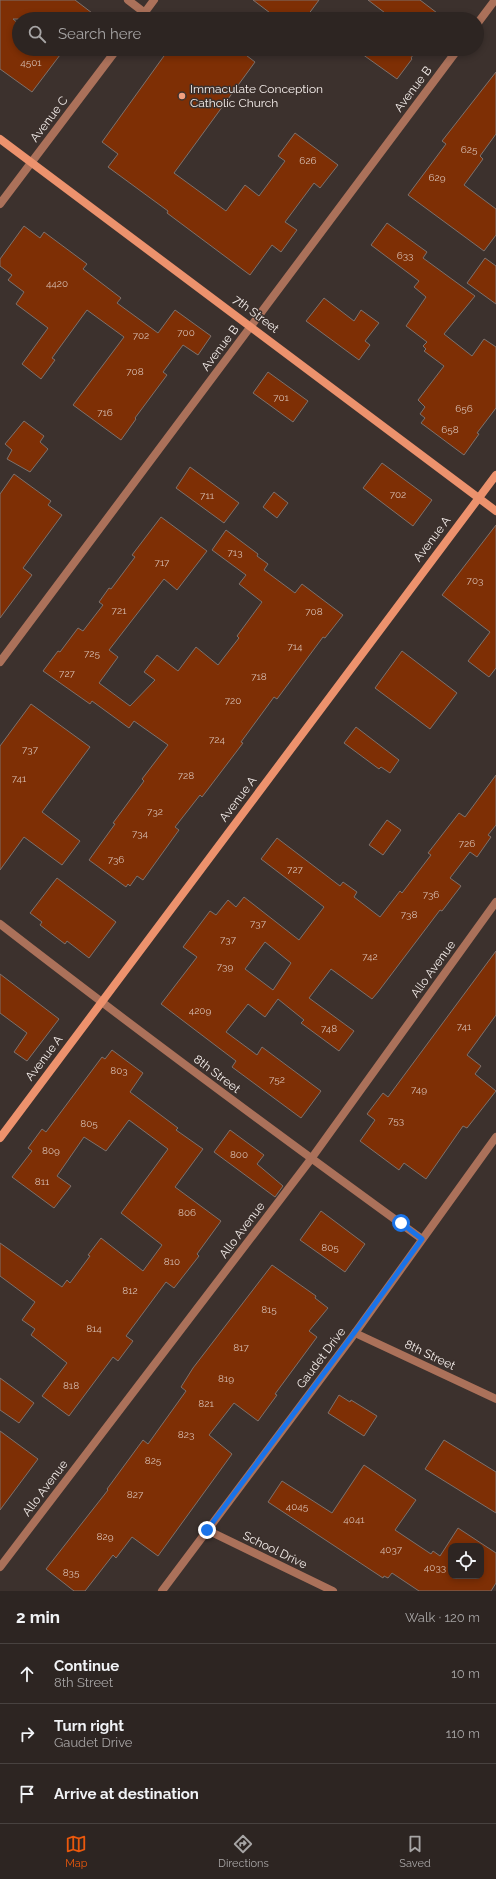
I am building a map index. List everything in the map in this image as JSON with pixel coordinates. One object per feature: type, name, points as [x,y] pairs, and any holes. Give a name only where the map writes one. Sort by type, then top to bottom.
[{"type":"street","points":[[128,0],[138,12]]},
{"type":"street","points":[[145,12],[154,0]]},
{"type":"street","points":[[484,15],[495,0]]},
{"type":"street","name":"Avenue C","points":[[0,204],[112,56]]},
{"type":"street","name":"Avenue B","points":[[0,662],[453,56]]},
{"type":"street","name":"7th Street","points":[[0,139],[496,511]]},
{"type":"street","name":"Avenue A","points":[[0,1138],[496,475]]},
{"type":"street","name":"Allo Avenue","points":[[0,1567],[311,1159],[496,902]]},
{"type":"street","name":"8th Street","points":[[0,924],[101,1002],[311,1159],[422,1239]]},
{"type":"street","name":"Gaudet Drive","points":[[162,1591],[354,1333],[496,1137]]},
{"type":"street","name":"8th Street","points":[[354,1333],[496,1399]]},
{"type":"street","name":"School Drive","points":[[207,1530],[333,1591]]},
{"type":"building","points":[[0,0],[75,0],[91,12],[12,12],[12,56],[59,56],[32,92],[0,69]]},
{"type":"building","points":[[253,0],[319,0],[310,12],[269,12]]},
{"type":"building","points":[[368,0],[420,0],[436,12],[384,12]]},
{"type":"building","points":[[164,56],[247,56],[255,62],[174,173],[226,211],[245,185],[259,196],[285,161],[278,156],[295,133],[338,165],[320,188],[314,183],[285,222],[297,230],[281,252],[272,245],[250,275],[167,213],[168,211],[108,167],[118,154],[102,142]]},
{"type":"building","points":[[365,56],[412,56],[412,59],[397,79]]},
{"type":"building","points":[[496,72],[496,134],[480,156],[483,159],[464,185],[496,209],[496,235],[484,251],[408,195],[446,144],[442,141]]},
{"type":"building","points":[[387,223],[427,252],[423,258],[475,296],[444,334],[472,356],[484,339],[496,347],[496,408],[477,433],[479,434],[464,455],[421,423],[425,418],[420,414],[425,407],[418,400],[444,366],[424,351],[426,349],[423,346],[427,342],[406,326],[426,297],[414,287],[419,281],[371,245]]},
{"type":"building","points":[[24,226],[40,238],[44,232],[87,264],[83,269],[121,298],[117,303],[158,333],[175,310],[211,336],[198,355],[183,345],[163,372],[167,375],[135,418],[136,419],[121,440],[73,405],[124,337],[87,310],[52,358],[55,360],[41,379],[22,364],[48,328],[16,304],[24,292],[8,280],[12,275],[0,266],[0,259]]},
{"type":"building","points":[[485,258],[496,266],[496,304],[467,283]]},
{"type":"building","points":[[324,298],[354,321],[361,310],[379,323],[365,341],[370,345],[359,360],[306,321]]},
{"type":"building","points":[[268,372],[308,401],[293,422],[253,393]]},
{"type":"building","points":[[24,421],[44,436],[40,442],[48,449],[30,472],[7,459],[12,450],[5,444]]},
{"type":"building","points":[[382,463],[432,500],[413,526],[363,488]]},
{"type":"building","points":[[190,467],[239,503],[224,523],[176,488]]},
{"type":"building","points":[[14,474],[51,501],[48,505],[62,515],[23,568],[32,575],[0,618],[0,494]]},
{"type":"building","points":[[274,492],[288,503],[277,518],[263,507]]},
{"type":"building","points":[[161,517],[207,551],[177,590],[164,579],[109,650],[118,657],[99,683],[130,706],[155,680],[144,672],[157,655],[178,671],[196,647],[218,665],[239,638],[237,636],[262,602],[239,584],[246,575],[212,550],[226,530],[258,554],[257,556],[268,564],[264,570],[295,593],[302,584],[343,615],[325,638],[323,637],[277,699],[274,697],[241,742],[243,743],[202,797],[200,795],[175,827],[179,830],[143,880],[137,876],[130,886],[128,884],[126,887],[89,860],[115,824],[113,823],[144,781],[142,779],[168,745],[134,721],[129,728],[92,701],[90,704],[43,671],[78,628],[83,631],[103,605],[99,602],[109,588],[111,589],[135,557],[132,555]]},
{"type":"building","points":[[496,525],[496,668],[489,677],[468,661],[490,632],[442,595]]},
{"type":"building","points":[[402,651],[457,693],[430,729],[375,688]]},
{"type":"building","points":[[31,704],[90,747],[42,812],[80,841],[62,865],[24,837],[0,870],[0,746]]},
{"type":"building","points":[[356,727],[399,760],[390,773],[381,767],[379,769],[344,743]]},
{"type":"building","points":[[496,775],[496,825],[488,835],[491,837],[477,857],[470,852],[450,878],[461,886],[442,911],[440,910],[378,992],[372,999],[331,969],[309,998],[354,1031],[339,1051],[301,1023],[304,1020],[278,999],[265,1017],[248,1004],[226,1032],[257,1055],[262,1047],[321,1091],[301,1118],[232,1067],[236,1061],[161,1004],[197,957],[183,947],[210,911],[216,915],[228,900],[236,907],[244,897],[299,940],[324,907],[261,859],[277,838],[340,886],[343,882],[357,892],[354,897],[380,917],[400,891],[402,893],[431,855],[428,853],[459,813],[465,817]],"holes":[[[265,942],[291,963],[273,990],[245,969]]]},
{"type":"building","points":[[387,820],[401,830],[383,855],[369,845]]},
{"type":"building","points":[[57,878],[116,922],[89,958],[67,941],[65,944],[40,925],[42,922],[30,913]]},
{"type":"building","points":[[496,951],[496,1015],[467,1055],[481,1066],[475,1074],[496,1091],[467,1128],[463,1126],[426,1179],[404,1163],[399,1170],[360,1141],[375,1120],[367,1114],[383,1093],[388,1097]]},
{"type":"building","points":[[0,974],[59,1019],[27,1061],[14,1052],[27,1033],[0,1013]]},
{"type":"building","points":[[112,1050],[143,1073],[130,1092],[178,1128],[176,1130],[203,1149],[175,1187],[221,1221],[197,1254],[199,1256],[174,1288],[166,1282],[126,1336],[133,1341],[118,1361],[113,1357],[69,1416],[42,1396],[67,1363],[31,1335],[35,1329],[22,1320],[35,1302],[0,1276],[0,1243],[62,1287],[67,1280],[70,1283],[101,1238],[143,1271],[162,1245],[121,1213],[168,1149],[129,1120],[106,1151],[84,1137],[57,1176],[71,1186],[54,1208],[12,1177],[32,1151],[28,1148],[42,1129],[46,1132],[102,1057],[105,1059]]},
{"type":"building","points":[[230,1130],[264,1155],[257,1164],[283,1186],[275,1197],[214,1152]]},
{"type":"building","points":[[321,1211],[365,1244],[345,1272],[300,1240]]},
{"type":"building","points":[[272,1265],[316,1296],[315,1298],[328,1308],[309,1331],[317,1337],[275,1394],[277,1395],[258,1421],[234,1403],[209,1435],[232,1454],[158,1556],[132,1537],[116,1558],[113,1555],[85,1591],[74,1591],[46,1569],[108,1490],[107,1489],[143,1440],[148,1444],[186,1391],[181,1387],[193,1368]]},
{"type":"building","points":[[0,1378],[34,1403],[19,1423],[0,1410]]},
{"type":"building","points":[[339,1395],[350,1402],[351,1400],[377,1416],[364,1436],[328,1413]]},
{"type":"building","points":[[0,1431],[38,1459],[0,1510]]},
{"type":"building","points":[[444,1440],[496,1472],[496,1513],[425,1469]]},
{"type":"building","points":[[364,1465],[416,1500],[395,1530],[431,1554],[433,1551],[440,1556],[448,1544],[448,1579],[484,1579],[484,1545],[496,1553],[496,1583],[491,1591],[419,1591],[392,1573],[388,1578],[384,1576],[383,1578],[268,1502],[282,1481],[332,1513]]},
{"type":"building","points":[[458,1528],[481,1543],[448,1543]]},
{"type":"place","name":"Immaculate Conception Catholic Church","points":[[182,96]]},
{"type":"route","points":[[207,1530],[422,1239],[401,1223]]}]
